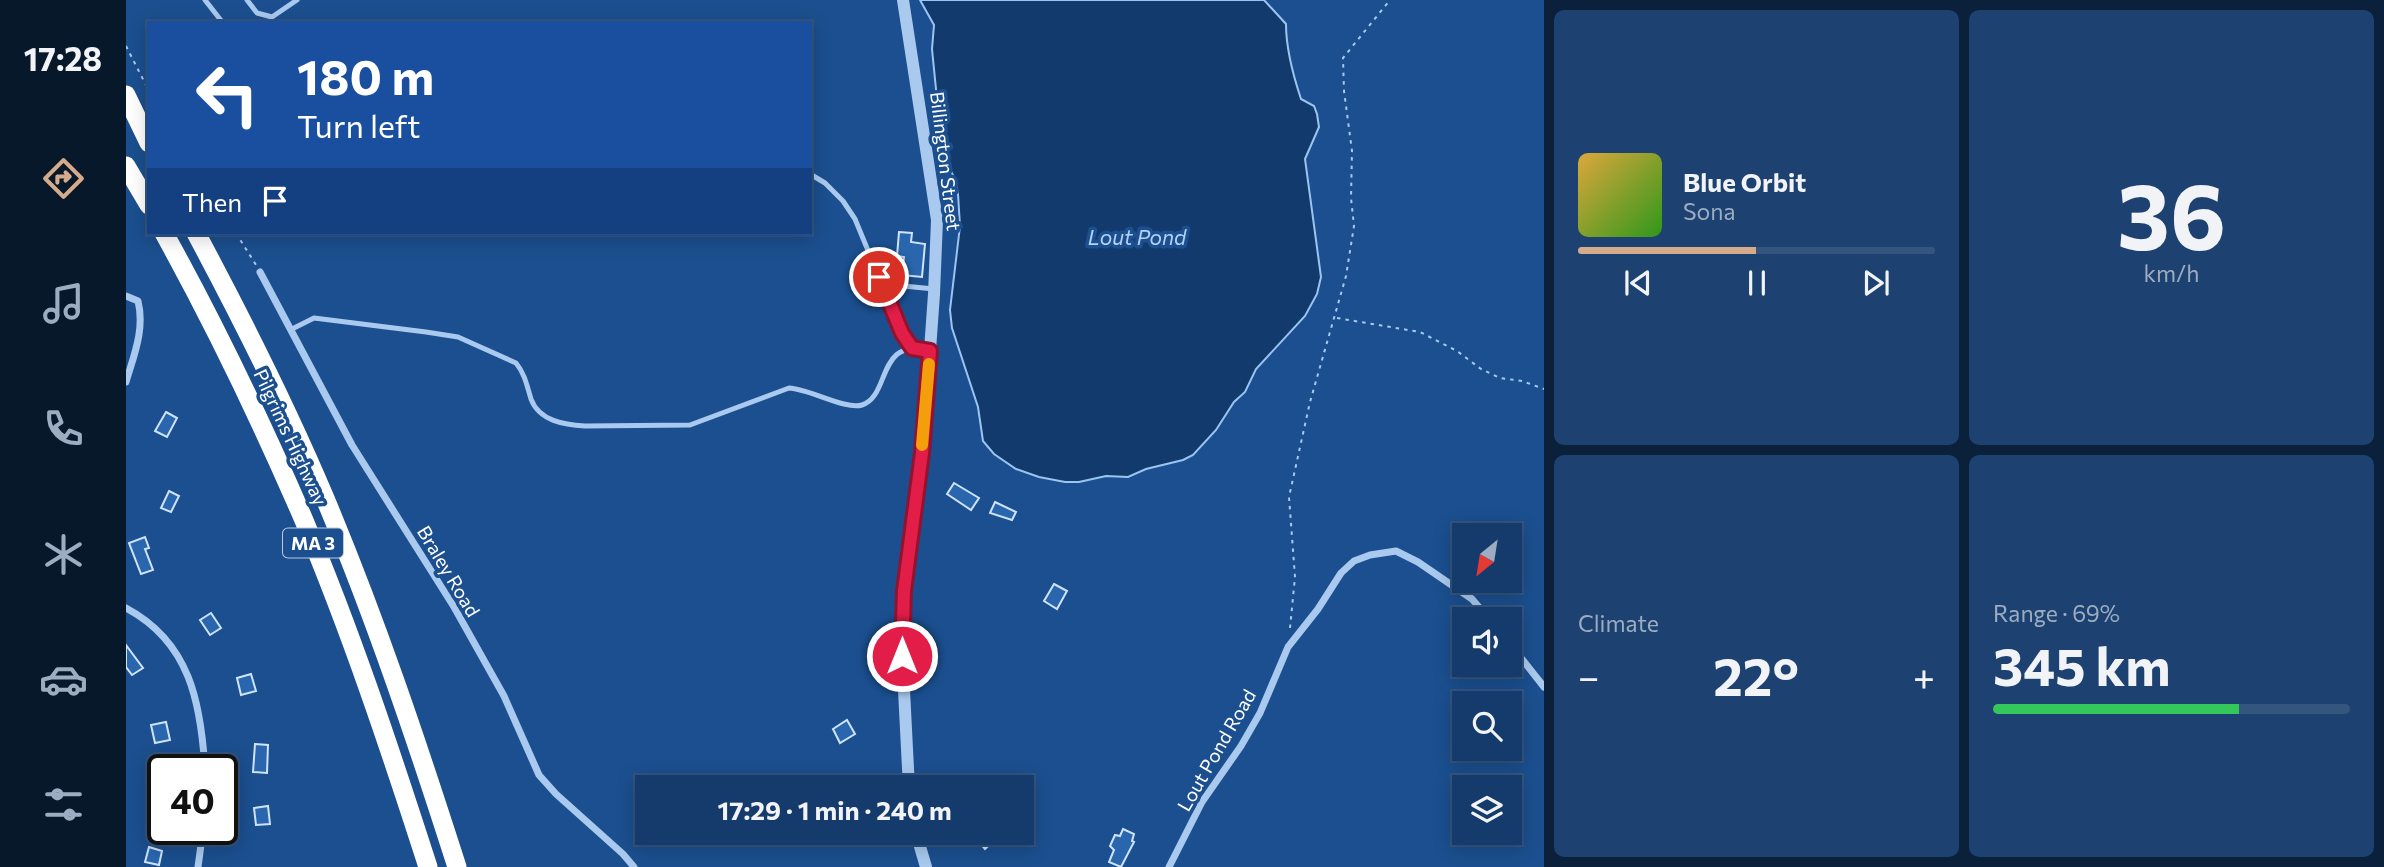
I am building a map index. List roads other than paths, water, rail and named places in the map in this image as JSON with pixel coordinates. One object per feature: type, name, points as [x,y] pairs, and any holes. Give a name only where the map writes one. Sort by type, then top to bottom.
[{"type":"highway","points":[[126,95],[147,142]]},
{"type":"highway","points":[[126,110],[147,143]]},
{"type":"highway","points":[[126,166],[147,202]]},
{"type":"highway","name":"Pilgrims Highway","points":[[165,235],[228,355],[303,519],[371,696],[428,867]]},
{"type":"highway","name":"Pilgrims Highway","points":[[197,235],[242,320],[324,495],[395,680],[457,867]]},
{"type":"street","name":"Billington Street","points":[[903,0],[937,220],[923,442],[901,631],[908,775]]},
{"type":"street","name":"Braley Road","points":[[260,272],[352,445],[454,607],[504,696],[539,775],[634,867]]},
{"type":"street","points":[[126,296],[138,300],[142,321],[126,382]]},
{"type":"street","name":"Lout Pond Road","points":[[1170,867],[1202,802],[1260,713],[1288,647],[1318,610],[1341,573],[1354,561],[1370,555],[1396,551],[1418,562],[1472,599],[1479,607]]},
{"type":"street","points":[[126,608],[151,623],[165,637],[187,671],[200,718],[203,754]]},
{"type":"street","points":[[1522,659],[1544,687]]},
{"type":"street","points":[[198,867],[201,845]]},
{"type":"street","points":[[920,845],[926,867]]},
{"type":"lane","points":[[205,0],[221,21]]},
{"type":"lane","points":[[247,0],[257,13],[272,17]]},
{"type":"lane","points":[[267,21],[297,0]]},
{"type":"lane","points":[[812,175],[825,183],[843,201],[855,219],[902,333],[912,348]]},
{"type":"lane","points":[[883,284],[934,289]]},
{"type":"lane","points":[[292,329],[314,318],[457,337],[516,363],[521,369],[532,401],[544,416],[570,425],[585,426],[690,425],[789,388],[816,393],[852,406],[864,405],[873,398],[883,375],[900,352],[912,348],[930,351]]},
{"type":"water","name":"Lout Pond","points":[[920,0],[1264,0],[1286,24],[1289,53],[1298,90],[1301,99],[1314,106],[1319,127],[1305,159],[1321,277],[1317,294],[1305,316],[1256,369],[1245,392],[1234,402],[1216,430],[1193,455],[1128,477],[1106,476],[1065,482],[1016,469],[994,454],[983,441],[978,407],[952,328],[950,310],[960,226],[958,194],[955,179],[937,138],[937,99],[932,49],[934,25]]}]
